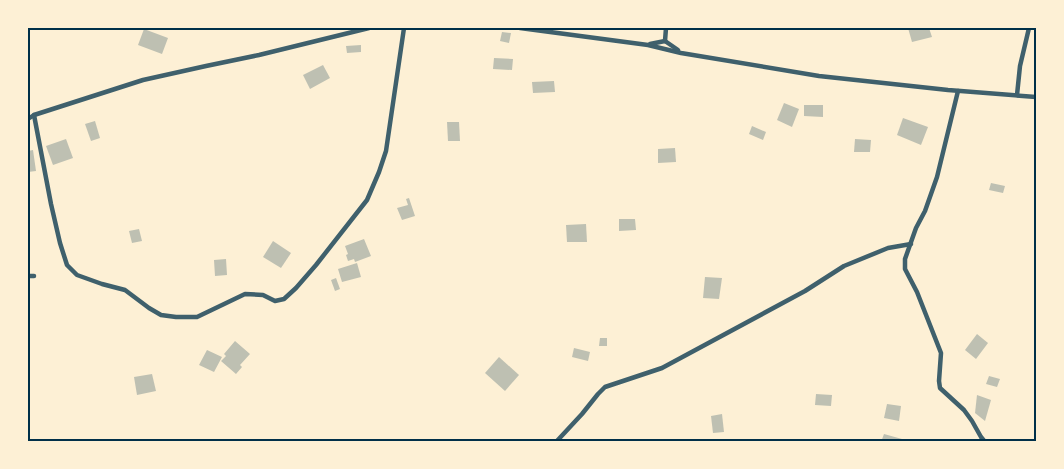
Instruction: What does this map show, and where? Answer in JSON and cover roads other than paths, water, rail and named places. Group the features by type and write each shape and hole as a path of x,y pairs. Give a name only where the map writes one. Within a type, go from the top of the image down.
{"street":[{"path":"28,119 34,115 143,80 259,55 369,28"},
{"path":"34,115 60,243 67,265 77,275 125,290 161,315 176,317 197,317 245,294 263,295 275,301 284,299 316,265 367,200 386,150 404,28"},
{"path":"520,28 648,45 681,53 819,76 958,91 1036,97"},
{"path":"665,41 666,28"},
{"path":"1017,95 1020,66 1029,28"},
{"path":"648,45 665,41"},
{"path":"665,41 681,53"},
{"path":"958,91 937,177 925,211 916,228 905,260 905,269 917,292 941,353 940,388 964,410 985,442"},
{"path":"556,442 605,388 662,368 805,291 844,266 888,248 911,244"},
{"path":"28,276 34,276"}]}
